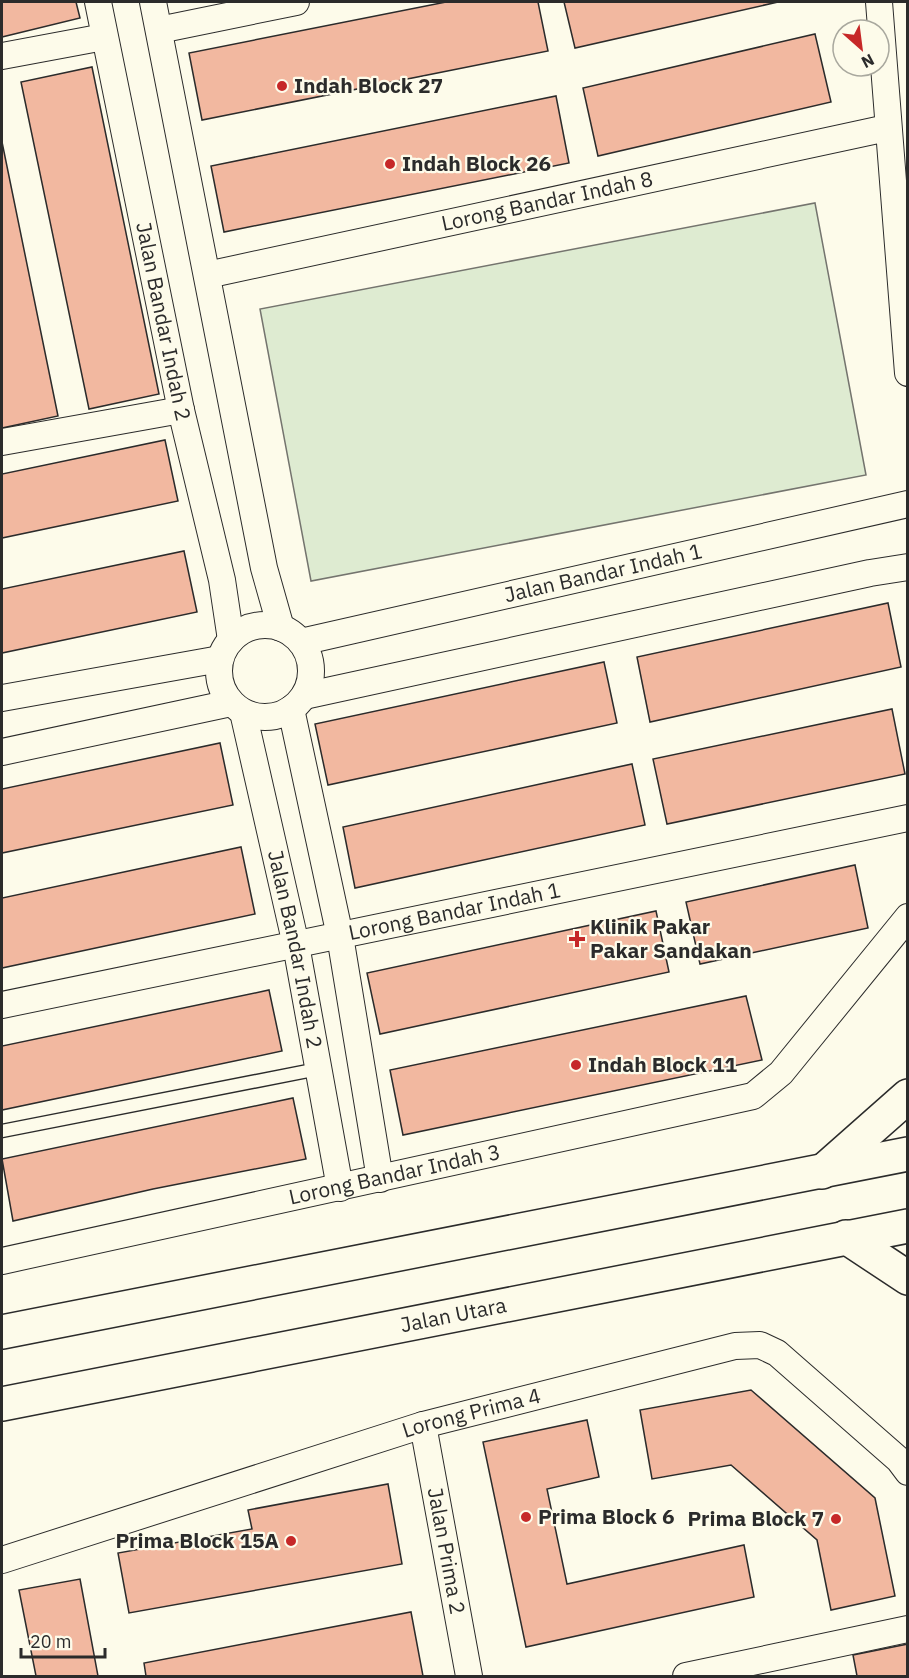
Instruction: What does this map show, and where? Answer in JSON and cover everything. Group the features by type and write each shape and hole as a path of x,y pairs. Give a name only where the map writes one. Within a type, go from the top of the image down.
{"highway":[{"path":"821,1173 908,1096"},
{"path":"2,1332 821,1173 908,1154"},
{"name":"Jalan Utara","path":"2,1404 908,1226"},
{"path":"846,1237 908,1278"}],"street":[{"name":"Jalan Bandar Indah 2","path":"98,2 181,410 222,580 226,650"},
{"path":"153,2 264,568 291,635 311,669 310,683 297,703 340,936 380,1179"},
{"path":"159,30 297,2"},
{"path":"879,2 887,128 908,373"},
{"path":"2,56 104,37"},
{"name":"Lorong Bandar Indah 8","path":"207,275 887,128"},
{"path":"2,442 181,410"},
{"name":"Jalan Bandar Indah 1","path":"291,635 908,504"},
{"path":"2,752 237,707 267,717 297,703 870,573 908,567"},
{"path":"237,707 223,690 219,676 226,650 241,632 254,626 268,625 291,635"},
{"path":"2,698 226,650"},
{"name":"Jalan Bandar Indah 2","path":"237,707 296,945 340,1188"},
{"name":"Lorong Bandar Indah 1","path":"2,1005 908,818"},
{"name":"Lorong Bandar Indah 3","path":"2,1261 753,1096 782,1073 908,916"},
{"name":"Lorong Prima 4","path":"2,1560 423,1425 735,1346 760,1345 777,1353 898,1460 908,1472"},
{"name":"Jalan Prima 2","path":"423,1425 469,1677"},
{"path":"686,1677 908,1629"}],"lane":[{"path":"2,1131 318,1070"}],"green space":[{"path":"815,203 866,475 311,581 260,309"}],"building":[{"path":"2,2 76,2 80,18 2,37"},
{"name":"Indah Block 27","path":"446,2 538,2 548,51 202,120 189,53"},
{"path":"564,2 778,2 575,48"},
{"path":"815,34 831,102 598,156 583,88"},
{"path":"92,67 159,394 89,409 21,82"},
{"name":"Indah Block 26","path":"556,96 569,163 224,232 211,166"},
{"path":"2,142 58,416 2,428"},
{"path":"165,440 178,501 2,538 2,474"},
{"path":"184,551 197,612 2,653 2,589"},
{"path":"888,603 901,667 650,722 637,657"},
{"path":"604,662 617,723 328,785 315,724"},
{"path":"892,709 905,774 667,824 653,759"},
{"path":"220,743 233,805 2,853 2,789"},
{"path":"632,764 645,825 355,888 343,827"},
{"path":"241,847 255,914 2,968 2,898"},
{"path":"855,865 868,928 700,964 686,902"},
{"path":"656,911 669,972 380,1034 367,973"},
{"path":"269,990 282,1051 2,1110 2,1046"},
{"name":"Indah Block 11","path":"746,996 762,1060 403,1135 390,1070"},
{"path":"293,1098 306,1159 153,1189 13,1221 2,1159"},
{"name":"Prima Block 7","path":"751,1390 875,1498 895,1596 831,1610 817,1540 731,1465 652,1479 640,1410"},
{"name":"Prima Block 6","path":"587,1420 599,1477 547,1489 567,1584 744,1545 754,1597 526,1647 483,1442"},
{"name":"Prima Block 15A","path":"388,1484 402,1564 129,1613 118,1553 252,1529 248,1510"},
{"path":"80,1579 98,1676 36,1676 19,1590"},
{"path":"411,1612 423,1676 146,1676 144,1663"},
{"path":"908,1644 908,1676 857,1676 853,1655"}],"place":[{"name":"Indah Block 27","path":"282,86"},
{"name":"Indah Block 26","path":"390,164"},
{"name":"Klinik Pakar Pakar Sandakan","path":"577,939"},
{"name":"Indah Block 11","path":"576,1065"},
{"name":"Prima Block 6","path":"526,1517"},
{"name":"Prima Block 7","path":"836,1519"},
{"name":"Prima Block 15A","path":"291,1541"}]}
